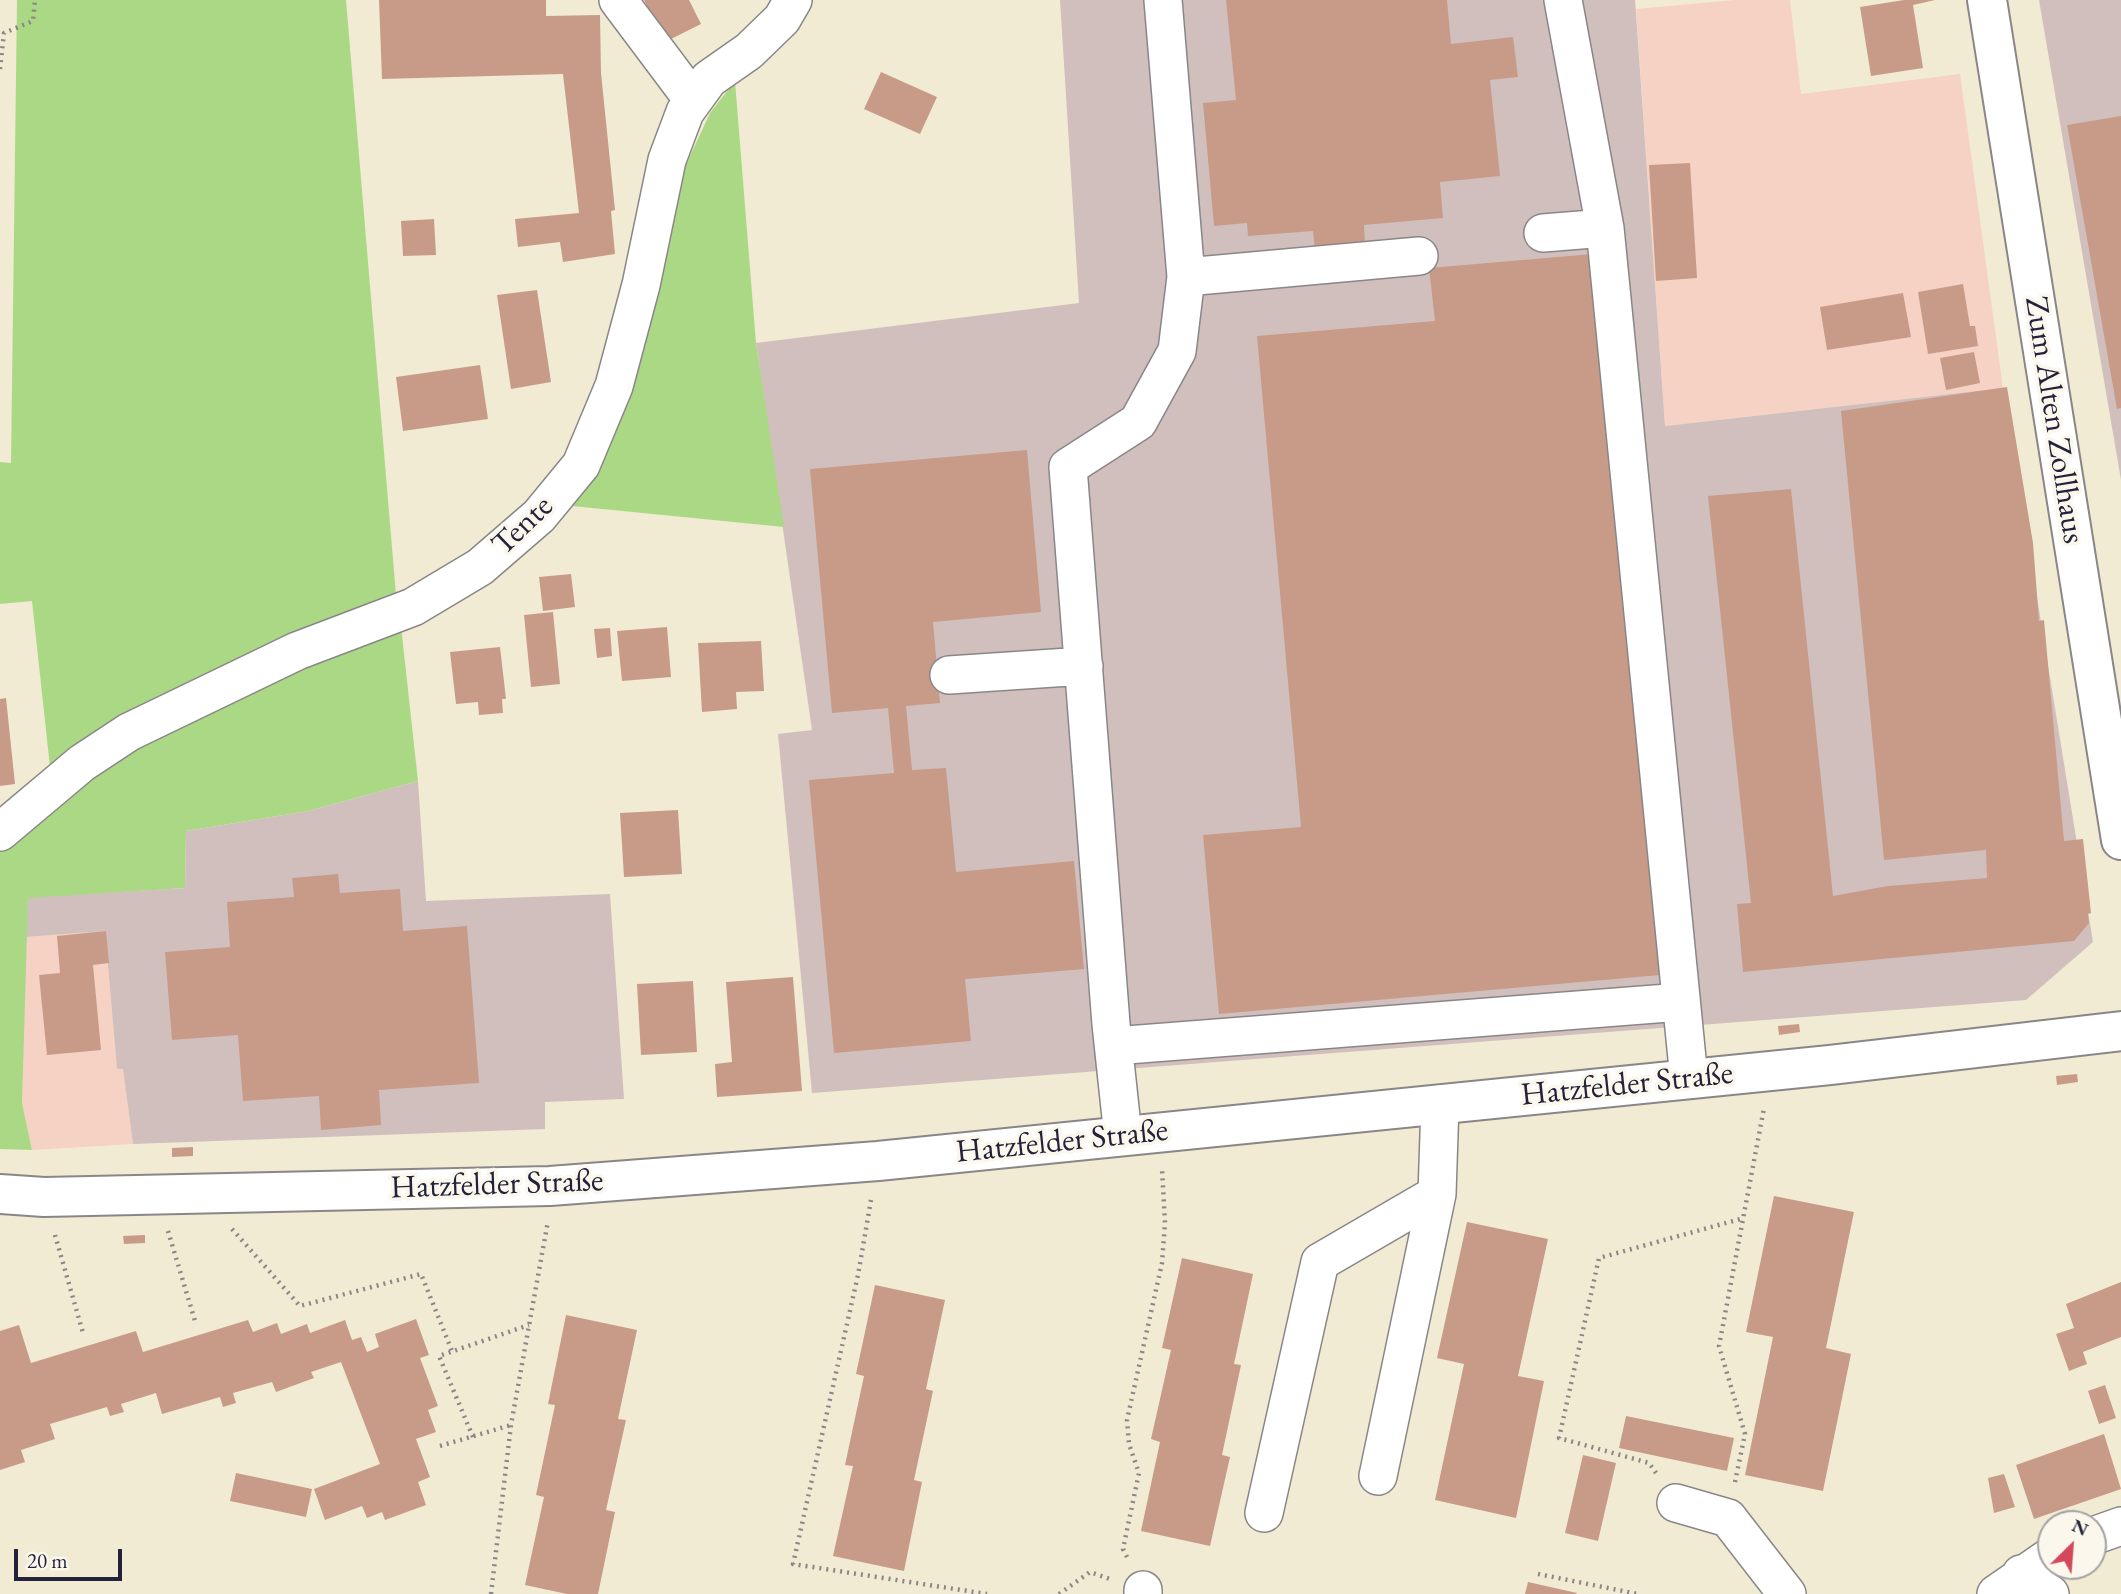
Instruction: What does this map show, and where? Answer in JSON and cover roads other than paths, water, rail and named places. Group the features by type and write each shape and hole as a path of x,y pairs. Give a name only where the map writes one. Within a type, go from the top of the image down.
{"main road":[{"name":"Zum Alten Zollhaus","path":"1987,0 2121,840"},
{"name":"Hatzfelder Straße","path":"0,1194 44,1197 550,1186 878,1161 1770,1071 2121,1031"}],"street":[{"path":"618,0 693,100"},
{"name":"Tente","path":"0,832 82,763 129,732 297,651 413,607 480,567 539,516 581,465 614,386 641,285 667,160 685,112 709,79 749,51 782,19 793,0"},
{"path":"1139,1135 1114,1046 1068,467 1138,422 1177,351 1186,277 1163,0"},
{"path":"1563,0 1605,228 1689,1079"},
{"path":"1543,233 1605,228"},
{"path":"1186,277 1419,256"},
{"path":"949,675 1084,666"},
{"path":"1114,1046 1681,1002"},
{"path":"1378,1476 1437,1194 1440,1104"},
{"path":"1264,1513 1320,1262 1437,1194"},
{"path":"1675,1503 1728,1518 1787,1594"}]}
